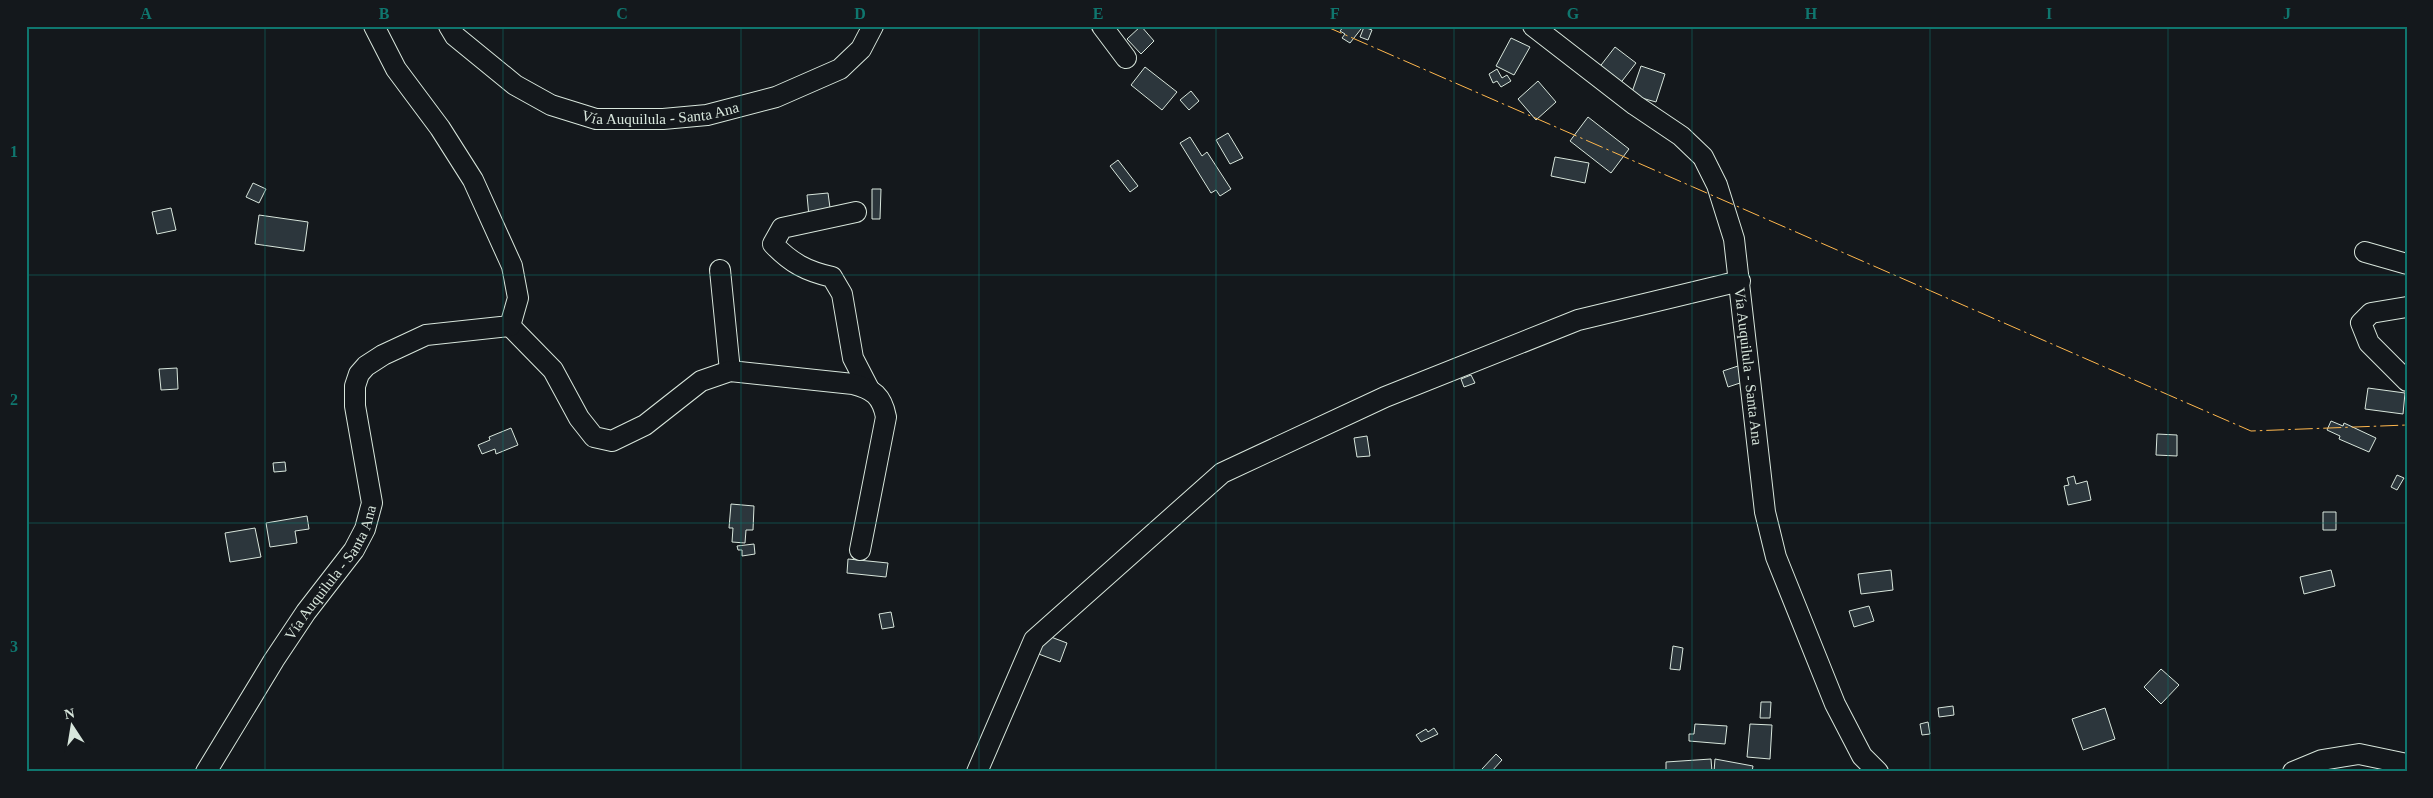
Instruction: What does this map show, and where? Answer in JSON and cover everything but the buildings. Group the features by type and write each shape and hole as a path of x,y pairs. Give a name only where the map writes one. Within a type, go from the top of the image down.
{"street":[{"path":"374,26 396,69 440,128 473,180 512,266 518,298 510,326 553,370 579,418 594,437 612,441 645,424 701,381 730,371 853,384 868,387 878,394 886,417 860,550"},
{"name":"Vía Auquilula - Santa Ana","path":"449,26 455,36 514,85 551,106 596,119 606,119 707,115 776,97 840,69 861,49 873,26"},
{"path":"1102,26 1126,58"},
{"name":"Vía Auquilula - Santa Ana","path":"1533,26 1635,105 1681,136 1703,157 1717,185 1734,239 1765,512 1776,557 1836,704 1862,756 1878,772"},
{"path":"856,212 782,228 773,244 789,261 816,273 832,277 842,294 853,358 868,387"},
{"path":"2365,252 2407,264"},
{"path":"720,270 730,371"},
{"path":"978,772 1034,640 1222,473 1385,397 1578,320 1740,281"},
{"path":"2407,307 2371,312 2361,323 2369,343 2407,381"},
{"name":"Vía Auquilula - Santa Ana","path":"206,772 274,660 306,612 354,550 365,529 372,503 356,406 355,386 359,374 366,366 383,355 426,335 510,326"},
{"path":"2293,772 2322,760 2359,754 2407,764"}],"power":[{"path":"1325,26 2251,431 2407,425"}]}
